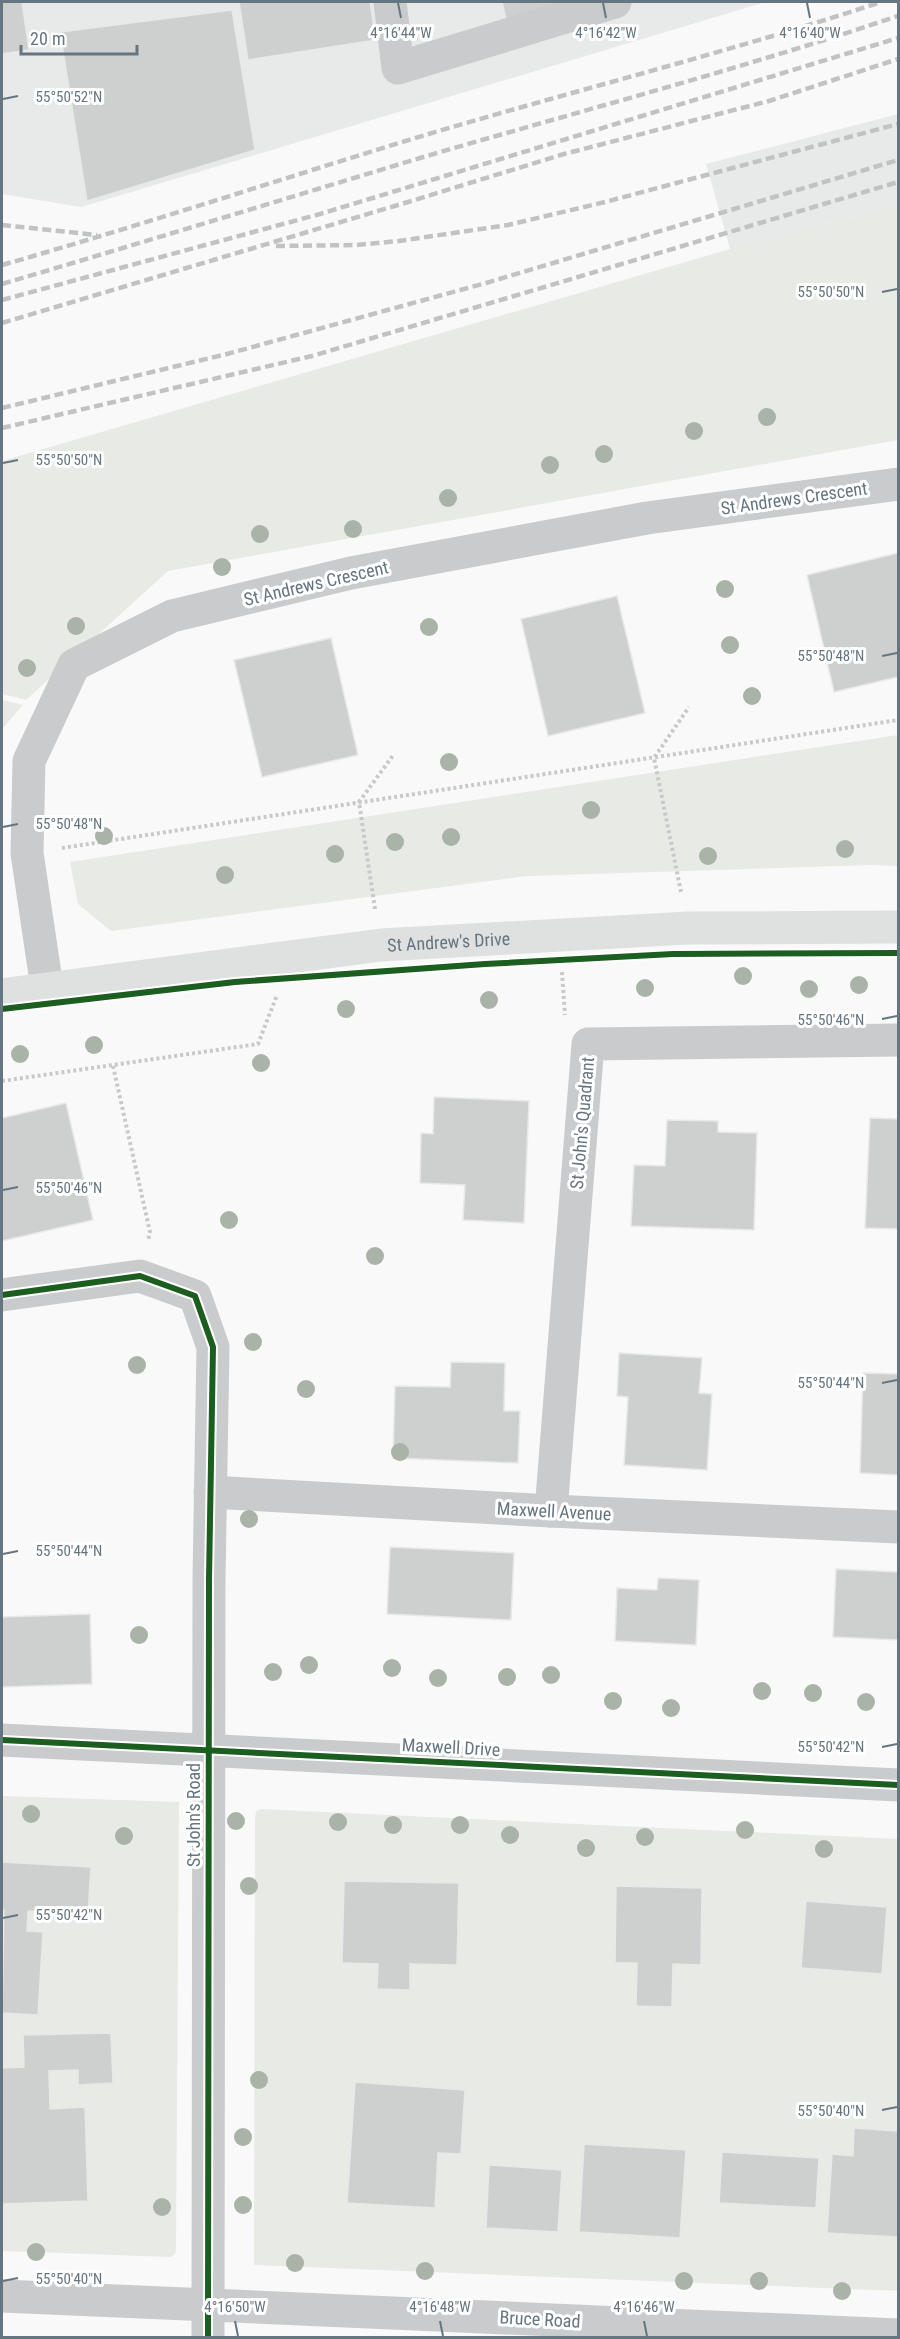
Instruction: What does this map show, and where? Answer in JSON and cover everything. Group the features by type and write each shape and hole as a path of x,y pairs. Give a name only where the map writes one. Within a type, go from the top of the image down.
{"street":[{"path":"390,2 398,68 615,2"},
{"name":"St Andrews Crescent","path":"47,988 27,853 29,761 74,665 172,616 351,573 648,518 898,484"},
{"name":"St Andrew's Drive","path":"2,995 381,945 688,928 898,927"},
{"name":"St John's Quadrant","path":"551,1511 588,1044 898,1041"},
{"path":"2,1295 140,1276"},
{"name":"St John's Road","path":"140,1276 195,1296 213,1347 208,1749 208,2337"},
{"name":"Maxwell Avenue","path":"210,1492 898,1527"},
{"name":"Maxwell Drive","path":"2,1740 898,1785"},
{"name":"Bruce Road","path":"2,2296 898,2336"}],"path":[{"path":"688,928 654,758 689,707"},
{"path":"27,853 898,720"},
{"path":"381,945 359,802 394,754"},
{"path":"559,934 565,1016 588,1044"},
{"path":"2,1081 258,1044 293,957"},
{"path":"113,1066 150,1232 140,1276"}],"shaded area":[{"path":"2,2 766,2 81,207 2,194"},
{"path":"898,114 898,205 730,249 706,164"},
{"path":"898,205 898,440 168,571 26,700 2,694 2,461 730,249"},
{"path":"2,700 23,705 2,729"},
{"path":"898,735 898,866 527,876 111,931 78,904 70,862"},
{"path":"2,1796 179,1802 176,2249 175,2254 171,2257 2,2251"},
{"path":"261,1809 898,1839 898,2291 254,2265 256,1811","holes":["344,1881 459,1883 457,1965 410,1964 409,1990 378,1989 378,1964 342,1963","489,2166 561,2170 558,2232 486,2227"]}],"building":[{"path":"2,2 22,2 29,50 2,54"},
{"path":"239,2 370,2 376,40 248,60"},
{"path":"502,2 593,2 508,28"},
{"path":"232,10 255,150 87,201 60,32"},
{"path":"898,553 898,677 834,692 807,575"},
{"path":"617,596 645,713 548,736 521,619"},
{"path":"331,638 358,755 262,777 234,660"},
{"path":"434,1097 529,1101 524,1223 463,1220 465,1185 420,1183 421,1133 433,1134"},
{"path":"66,1103 93,1220 2,1241 2,1118"},
{"path":"870,1118 898,1119 898,1229 865,1228"},
{"path":"667,1120 718,1121 718,1132 757,1133 754,1230 631,1226 634,1165 665,1166"},
{"path":"619,1353 702,1358 699,1393 712,1394 707,1470 624,1465 628,1397 617,1396"},
{"path":"451,1362 505,1363 504,1411 520,1411 518,1463 393,1458 395,1386 450,1387"},
{"path":"863,1373 898,1374 898,1475 860,1473"},
{"path":"390,1547 514,1553 511,1620 387,1614"},
{"path":"836,1569 898,1572 898,1640 833,1637"},
{"path":"658,1578 699,1580 696,1645 615,1641 617,1588 657,1590"},
{"path":"90,1614 92,1684 2,1687 2,1617"},
{"path":"2,1862 91,1867 88,1915 28,1911 27,1931 43,1932 38,2015 2,2013 4,1910 2,1909"},
{"path":"344,1881 459,1883 457,1965 410,1964 410,1990 377,1989 378,1964 342,1963"},
{"path":"616,1886 702,1888 701,1965 673,1964 672,2007 636,2006 637,1963 615,1963"},
{"path":"806,1901 887,1907 882,1974 801,1968"},
{"path":"111,2033 113,2083 78,2085 78,2070 49,2071 50,2109 85,2107 88,2201 2,2204 2,2068 24,2067 23,2035"},
{"path":"355,2082 465,2090 461,2154 438,2153 435,2208 347,2203"},
{"path":"854,2128 898,2131 898,2237 827,2233 832,2154 853,2156"},
{"path":"584,2144 686,2150 680,2238 579,2232"},
{"path":"722,2152 819,2158 816,2208 719,2203"},
{"path":"489,2165 562,2170 558,2232 486,2228"}],"railway":[{"path":"2,265 412,139 765,38 881,2"},
{"path":"2,284 420,158 720,72 898,16"},
{"path":"2,300 320,214 898,38"},
{"path":"2,323 564,154 769,101 898,59"},
{"path":"276,246 356,245 508,225 605,202 898,124"},
{"path":"2,408 227,354 486,283 898,160"},
{"path":"2,428 312,356 898,182"},
{"path":"2,225 97,235"}],"cycle path":[{"path":"2,1009 235,982 485,964 673,954 898,953"},
{"path":"2,1295 140,1276 195,1296 213,1347 209,1579 208,2338"},
{"path":"2,1740 898,1785"}]}
